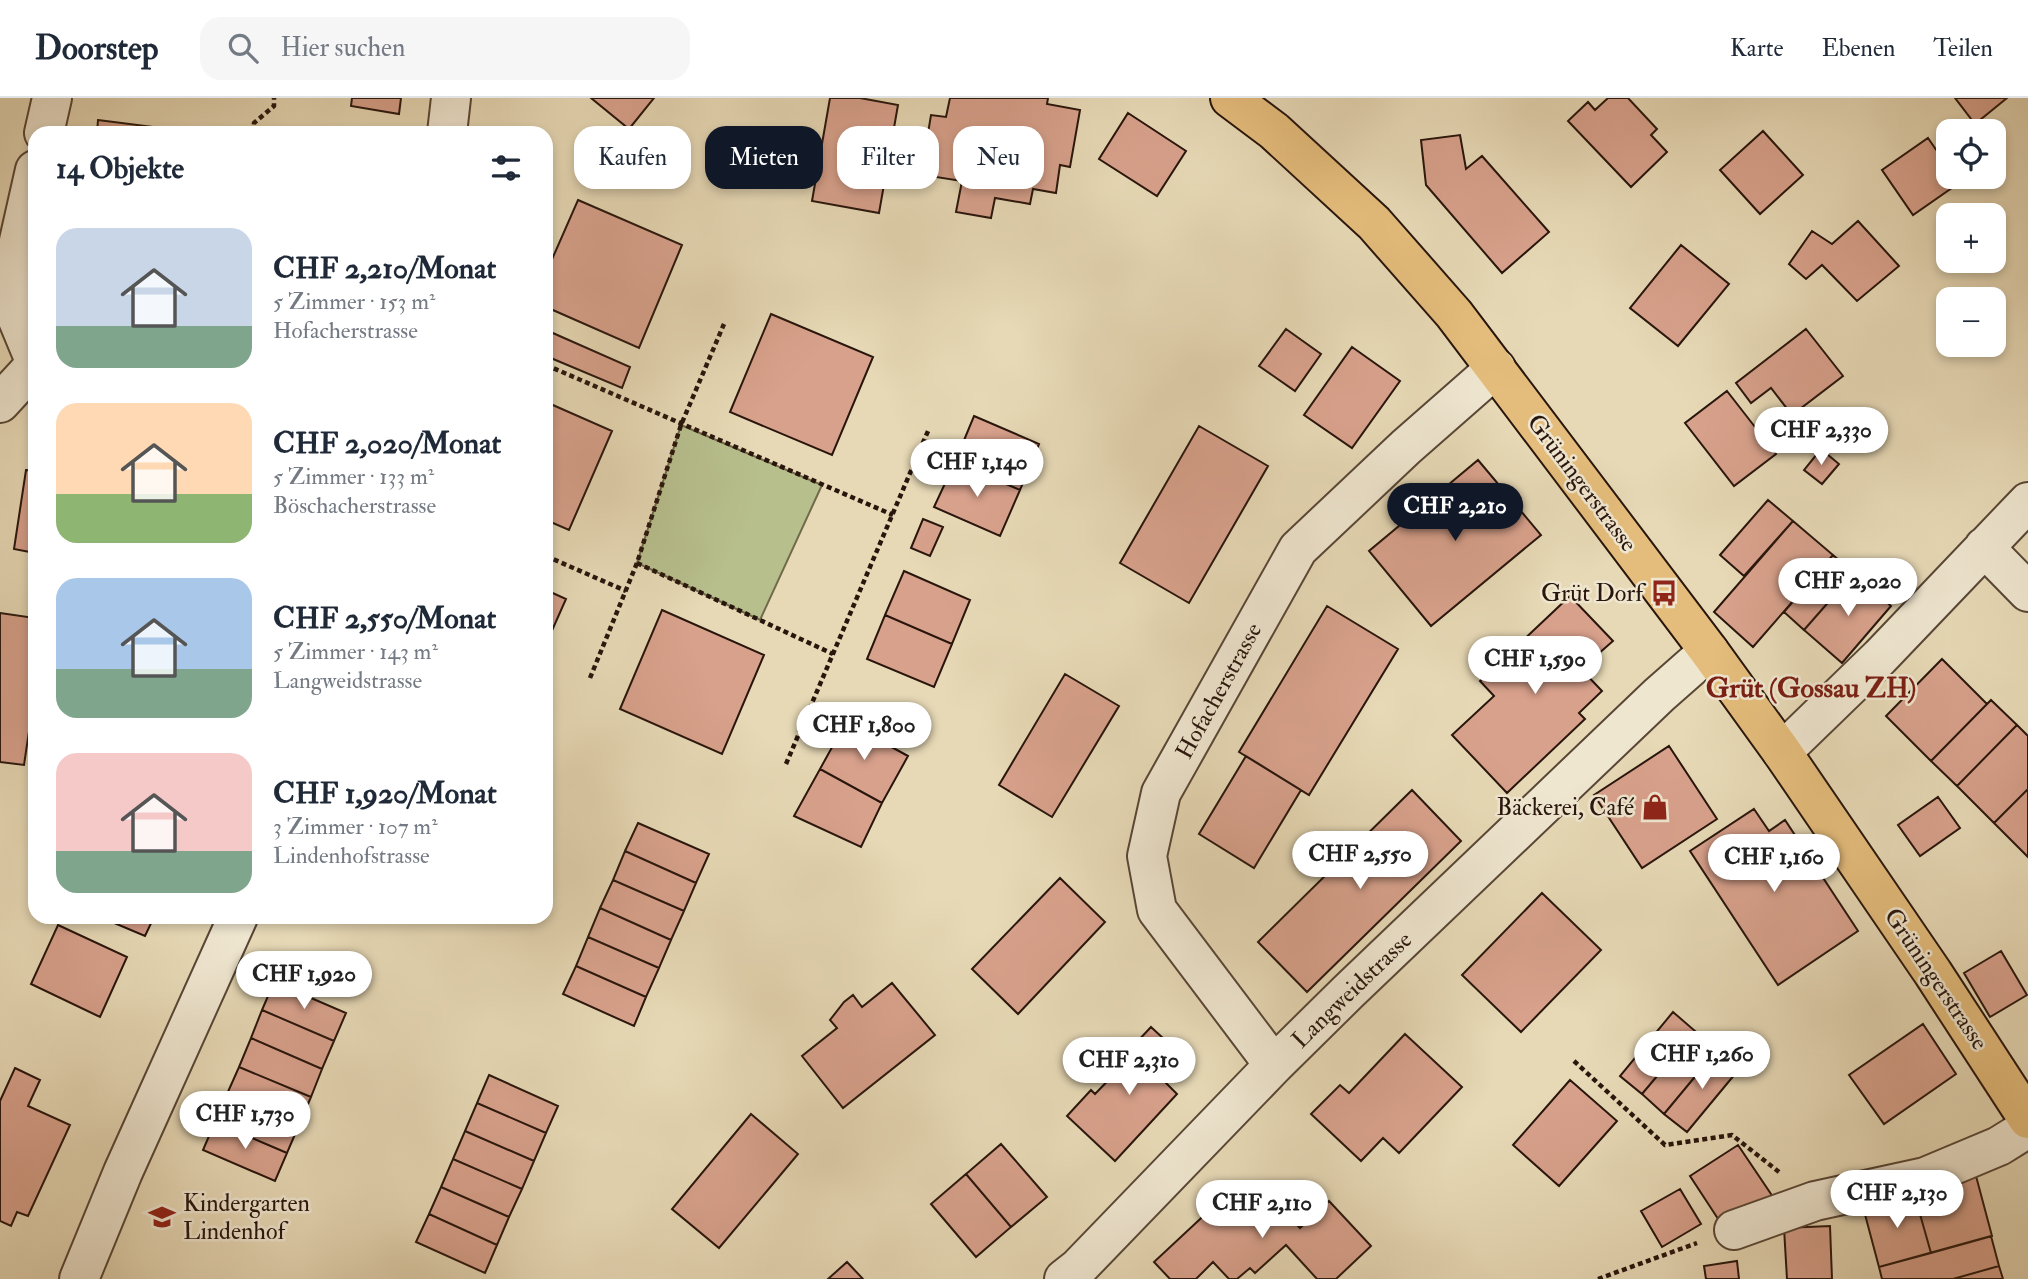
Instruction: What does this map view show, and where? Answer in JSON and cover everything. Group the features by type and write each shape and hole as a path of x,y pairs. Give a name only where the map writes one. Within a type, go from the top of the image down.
{"main road":[{"name":"Grüningerstrasse","path":"1230,98 1274,131 1374,223 1454,314 1709,651 1782,752 2028,1118"}],"street":[{"path":"46,126 52,98"},
{"path":"448,126 451,98"},
{"path":"28,201 9,285 13,308 28,346"},
{"name":"Hofacherstrasse","path":"1274,1065 1157,910 1147,856 1161,793 1298,549 1406,447 1496,368"},
{"path":"0,403 28,371"},
{"path":"1782,752 1880,657 2028,502"},
{"path":"1984,547 2028,592"},
{"name":"Langweidstrasse","path":"1064,1279 1274,1065 1659,695 1709,651"},
{"path":"79,1279 123,1172 235,924"},
{"path":"1734,1230 1815,1201 1925,1177 1999,1146 2028,1128"}],"path":[{"path":"254,126 274,106 274,98"},
{"path":"590,678 637,563 681,425 724,324"},
{"path":"553,368 893,515"},
{"path":"786,764 928,431"},
{"path":"553,559 626,591"},
{"path":"637,563 833,654"},
{"path":"1574,1061 1665,1145 1732,1135 1815,1201"},
{"path":"1598,1279 1734,1230"}],"green space":[{"path":"681,425 822,485 760,620 637,563"}],"building":[{"path":"352,98 401,98 399,114 351,106"},
{"path":"591,98 654,98 631,126 625,126"},
{"path":"830,98 860,98 898,105 894,126 837,126 837,189 883,189 879,213 812,201 814,189 823,189 823,138"},
{"path":"950,98 1048,98 1047,104 1080,110 1070,167 1060,165 1056,193 1033,189 1044,189 1044,126 953,126 953,180 939,177 939,126 929,126 931,115 946,117"},
{"path":"1608,98 1628,98 1657,129 1651,135 1667,152 1631,187 1568,121 1588,102 1595,110"},
{"path":"1955,98 2007,98 1981,119 1971,119"},
{"path":"1128,113 1186,151 1157,196 1099,159"},
{"path":"98,120 145,126 98,126"},
{"path":"1763,131 1803,175 1760,214 1720,170"},
{"path":"1460,135 1466,169 1482,156 1549,232 1502,273 1426,185 1421,140"},
{"path":"1928,138 1936,150 1936,189 1950,189 1913,215 1882,170"},
{"path":"960,189 1033,189 1030,204 995,198 991,218 956,212"},
{"path":"578,200 682,245 639,348 553,310 553,257"},
{"path":"1858,221 1899,266 1857,301 1822,265 1806,279 1789,264 1812,231 1832,244"},
{"path":"1681,245 1729,284 1678,346 1630,308"},
{"path":"771,314 873,357 832,455 730,412"},
{"path":"1286,329 1321,354 1295,391 1259,366"},
{"path":"1806,329 1843,376 1792,415 1771,388 1751,403 1736,383"},
{"path":"553,333 630,367 622,388 553,359"},
{"path":"1352,347 1400,381 1352,448 1304,415"},
{"path":"1727,391 1776,454 1734,486 1685,423"},
{"path":"553,405 612,431 569,530 553,523"},
{"path":"974,416 1039,444 1020,490 955,462"},
{"path":"1199,426 1268,466 1189,603 1120,563"},
{"path":"1821,449 1839,464 1822,484 1804,470"},
{"path":"1478,460 1541,535 1431,626 1369,551"},
{"path":"955,462 1020,490 1000,536 934,507"},
{"path":"26,470 28,470 28,552 14,549"},
{"path":"1768,500 1793,521 1744,576 1720,555"},
{"path":"923,519 943,527 930,556 911,548"},
{"path":"1793,521 1833,555 1753,647 1714,612"},
{"path":"1833,555 1854,573 1804,630 1784,612"},
{"path":"904,571 970,600 952,644 885,615"},
{"path":"1854,573 1891,606 1842,663 1804,630"},
{"path":"553,593 566,599 553,628"},
{"path":"1570,596 1613,641 1581,669 1602,691 1579,713 1585,719 1507,793 1452,735 1494,696 1480,681"},
{"path":"1327,606 1398,649 1309,795 1239,752"},
{"path":"662,610 764,655 722,754 620,709"},
{"path":"0,613 28,617 28,738 24,765 0,762"},
{"path":"885,615 952,644 934,687 867,659"},
{"path":"1942,659 1987,704 1931,761 1886,716"},
{"path":"1065,674 1119,706 1052,817 999,785"},
{"path":"1991,700 2017,725 1957,786 1931,761"},
{"path":"846,722 908,756 882,803 820,769"},
{"path":"2017,725 2028,736 2028,789 1994,823 1957,786"},
{"name":"Bäckerei, Café","path":"1669,746 1717,819 1642,868 1594,795"},
{"path":"1246,756 1301,790 1254,868 1199,834"},
{"path":"820,769 882,803 861,847 794,816"},
{"path":"2028,789 2028,857 1994,823"},
{"path":"1412,790 1461,841 1307,992 1258,942"},
{"path":"1938,797 1960,828 1920,856 1898,825"},
{"path":"1754,809 1769,831 1785,820 1858,931 1778,985 1690,851"},
{"path":"638,823 709,854 696,883 625,851"},
{"path":"625,851 696,883 684,911 613,880"},
{"path":"1060,878 1105,922 1018,1014 972,969"},
{"path":"613,880 684,911 671,940 600,908"},
{"path":"1542,893 1601,950 1521,1032 1462,975"},
{"path":"600,908 671,940 659,968 588,937"},
{"path":"117,924 151,924 145,936"},
{"path":"58,925 127,957 100,1017 31,984"},
{"path":"588,937 659,968 646,997 576,966"},
{"path":"2001,951 2027,995 1990,1017 1964,973"},
{"path":"576,966 646,997 634,1026 563,994"},
{"path":"274,982 346,1013 334,1041 262,1010"},
{"path":"892,983 935,1035 843,1108 802,1056 837,1028 830,1020 844,1002 853,995 862,1007"},
{"path":"262,1010 334,1041 322,1069 251,1038"},
{"path":"1673,1012 1695,1031 1642,1094 1620,1076"},
{"path":"1923,1024 1956,1074 1884,1124 1849,1075"},
{"path":"1151,1027 1179,1053 1170,1062 1174,1066 1162,1079 1177,1094 1115,1161 1067,1116 1091,1090 1095,1094 1123,1065 1119,1061"},
{"path":"1695,1031 1718,1049 1664,1114 1642,1094"},
{"path":"1405,1034 1462,1087 1399,1153 1383,1138 1361,1161 1311,1114 1340,1085 1349,1093"},
{"path":"251,1038 322,1069 311,1097 239,1067"},
{"path":"1718,1049 1740,1068 1687,1132 1664,1114"},
{"path":"239,1067 311,1097 299,1125 227,1094"},
{"path":"15,1068 40,1080 28,1106 70,1125 28,1216 17,1212 11,1226 0,1221 0,1101"},
{"path":"489,1075 558,1106 546,1133 477,1103"},
{"path":"1570,1080 1617,1121 1559,1186 1513,1145"},
{"path":"227,1094 299,1125 287,1153 215,1122"},
{"path":"477,1103 546,1133 534,1161 465,1131"},
{"path":"751,1114 798,1154 719,1248 672,1209"},
{"path":"215,1122 287,1153 275,1181 203,1150"},
{"path":"465,1131 534,1161 522,1189 453,1159"},
{"path":"1001,1144 1047,1197 1011,1227 966,1174"},
{"path":"1738,1145 1773,1197 1724,1228 1690,1176"},
{"path":"453,1159 522,1189 509,1217 441,1187"},
{"path":"966,1174 1011,1227 976,1257 931,1204"},
{"path":"1976,1176 1992,1236 1931,1253 1914,1193"},
{"path":"1244,1186 1261,1205 1270,1196 1300,1228 1329,1201 1371,1246 1336,1279 1317,1279 1286,1245 1255,1273 1250,1268 1237,1279 1229,1279 1213,1262 1196,1279 1170,1279 1154,1262 1228,1193 1231,1197"},
{"path":"441,1187 509,1217 497,1245 429,1214"},
{"path":"1680,1189 1701,1224 1662,1247 1641,1211"},
{"path":"1914,1193 1931,1253 1879,1267 1863,1207"},
{"path":"429,1214 497,1245 485,1273 416,1242"},
{"path":"1830,1226 1832,1279 1787,1279 1784,1228"},
{"path":"1991,1236 1999,1266 1953,1279 1882,1279 1879,1267"},
{"path":"1737,1261 1739,1279 1706,1279 1704,1266"},
{"path":"847,1262 863,1279 828,1279"},
{"path":"1999,1266 2003,1279 1953,1279"}],"place":[{"name":"Grüt Dorf","path":"1664,593"},
{"name":"Bäckerei, Café","path":"1655,807"},
{"name":"Kindergarten Lindenhof","path":"162,1217"}],"district":[{"name":"Grüt (Gossau ZH)","path":"1811,688"}]}
